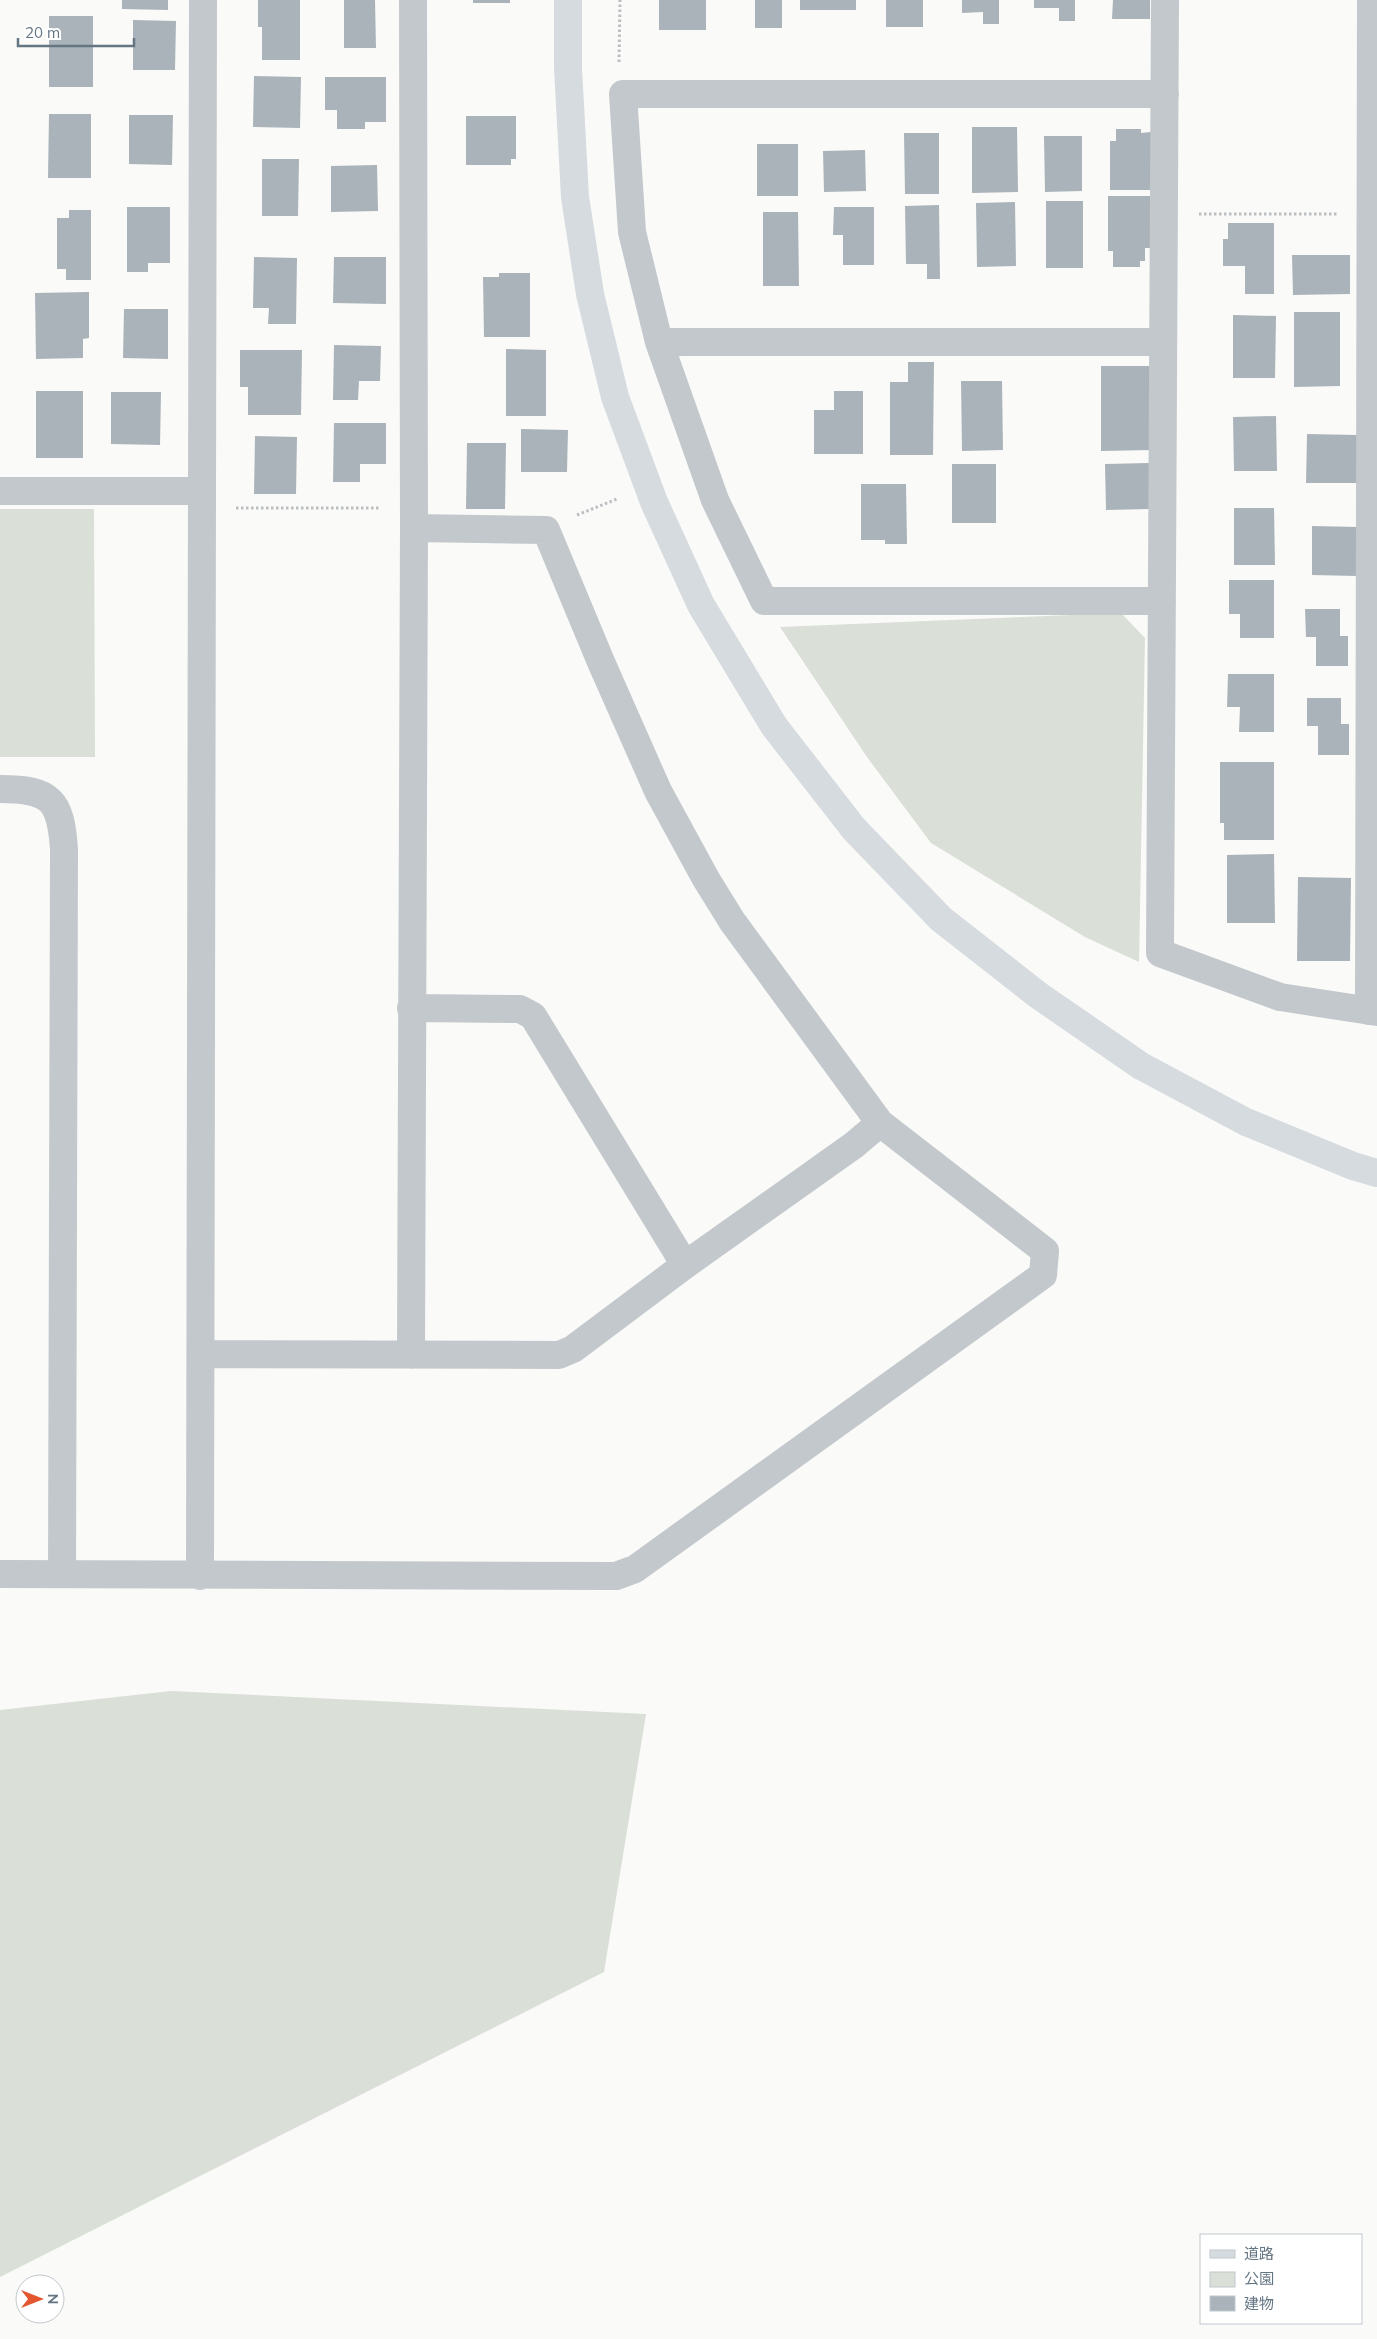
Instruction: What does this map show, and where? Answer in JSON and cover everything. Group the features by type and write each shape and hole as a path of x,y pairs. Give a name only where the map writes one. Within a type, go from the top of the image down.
{"street":[{"path":"200,1576 202,1354 203,0"},
{"path":"411,1355 414,518 413,0"},
{"path":"568,0 568,68 575,197 590,294 615,397 654,502 701,604 774,726 854,829 934,912 1038,995 1142,1066 1246,1122 1353,1166 1377,1173"},
{"path":"1165,0 1160,953 1280,997 1373,1011 1374,756 1371,0"},
{"path":"1162,602 764,602 715,500 659,342 632,232 623,94 1165,94"},
{"path":"659,342 1163,342"},
{"path":"0,491 203,499"},
{"path":"0,1574 616,1576 635,1569 1043,1275 1045,1251 880,1123 738,928 706,879 658,791 600,662 546,530 414,518"},
{"path":"0,789 34,791 52,802 62,821 64,850 62,1574"},
{"path":"411,1008 520,1009 533,1016 685,1265"},
{"path":"202,1354 559,1355 573,1349 685,1265 854,1145 880,1123"}],"path":[{"path":"620,0 618,50 623,94"},
{"path":"1165,214 1371,215"},
{"path":"203,499 414,518"},
{"path":"546,530 560,521 618,499"}],"green space":[{"path":"0,509 94,509 95,757 0,757"},
{"path":"1121,613 1145,638 1139,962 1085,937 931,843 867,757 780,627"},
{"path":"171,1691 646,1714 604,1972 0,2277 0,1710"}],"building":[{"path":"122,0 168,0 168,10 122,9"},
{"path":"258,0 300,0 300,60 262,60 262,27 258,27"},
{"path":"344,0 375,0 376,48 344,48"},
{"path":"473,0 510,0 510,3 473,3"},
{"path":"659,0 706,0 706,30 659,30"},
{"path":"755,0 782,0 782,28 755,28"},
{"path":"800,0 856,0 856,10 800,10"},
{"path":"886,0 923,0 923,27 886,27"},
{"path":"962,0 999,0 999,24 983,24 983,12 962,13"},
{"path":"1034,0 1075,0 1075,21 1059,21 1059,8 1034,8"},
{"path":"1113,0 1150,0 1150,19 1112,19"},
{"path":"49,16 93,16 93,87 49,87"},
{"path":"133,20 176,21 175,70 133,70"},
{"path":"254,76 301,77 300,128 253,127"},
{"path":"325,77 386,77 386,122 365,122 365,129 337,129 337,110 325,110"},
{"path":"49,114 91,114 91,178 48,178"},
{"path":"129,115 173,115 172,165 129,164"},
{"path":"466,116 516,116 516,159 511,159 511,165 466,165"},
{"path":"972,127 1017,127 1018,192 972,193"},
{"path":"1116,129 1141,129 1141,133 1151,132 1152,190 1110,190 1110,141 1116,141"},
{"path":"904,133 939,133 939,194 905,194"},
{"path":"1044,136 1082,136 1082,191 1045,192"},
{"path":"757,144 798,144 798,196 757,196"},
{"path":"865,150 866,191 824,192 823,151"},
{"path":"262,159 299,159 298,216 262,216"},
{"path":"377,165 378,211 331,212 331,166"},
{"path":"1108,196 1151,196 1150,248 1145,248 1145,261 1140,261 1140,267 1113,267 1113,251 1108,251"},
{"path":"1046,201 1083,201 1083,268 1046,268"},
{"path":"1015,202 1016,266 977,267 976,203"},
{"path":"939,205 940,279 927,279 927,264 906,264 905,206"},
{"path":"127,207 170,207 170,263 148,263 148,272 127,272"},
{"path":"834,207 874,207 874,265 843,265 843,235 833,235"},
{"path":"69,210 91,210 91,280 66,280 66,269 57,269 57,218 69,218"},
{"path":"763,212 798,212 799,286 763,286"},
{"path":"1228,223 1274,223 1274,294 1245,294 1245,266 1223,266 1223,239 1228,239"},
{"path":"1292,255 1350,255 1350,294 1293,295"},
{"path":"254,257 297,258 296,324 268,324 269,308 253,308"},
{"path":"334,257 386,257 386,304 333,303"},
{"path":"499,273 530,273 530,337 484,337 483,277 499,277"},
{"path":"89,292 89,338 83,339 83,358 36,359 35,293"},
{"path":"124,309 168,309 168,359 123,358"},
{"path":"1294,312 1340,312 1340,386 1294,387"},
{"path":"1233,315 1276,316 1275,378 1233,378"},
{"path":"334,345 381,346 380,381 359,381 358,400 333,400"},
{"path":"506,349 546,350 546,416 506,416"},
{"path":"240,350 302,350 301,415 248,415 248,387 240,387"},
{"path":"908,362 934,362 933,455 890,455 890,382 908,382"},
{"path":"1101,366 1152,366 1152,450 1101,451"},
{"path":"961,381 1002,381 1003,450 962,451"},
{"path":"36,391 83,391 83,458 36,458"},
{"path":"834,391 863,391 863,454 814,454 814,410 834,410"},
{"path":"111,392 161,392 160,445 111,444"},
{"path":"1276,416 1277,471 1234,471 1233,417"},
{"path":"334,423 386,423 386,464 360,464 360,482 333,482"},
{"path":"521,429 568,430 567,472 521,472"},
{"path":"1307,434 1357,435 1357,483 1306,483"},
{"path":"255,436 297,437 296,494 254,494"},
{"path":"467,443 506,443 505,509 466,509"},
{"path":"1149,463 1149,509 1106,510 1105,464"},
{"path":"952,464 996,464 996,523 952,523"},
{"path":"861,484 906,484 907,544 885,544 885,540 861,540"},
{"path":"1234,508 1274,508 1275,565 1234,565"},
{"path":"1312,526 1358,527 1357,576 1312,575"},
{"path":"1229,580 1274,580 1274,638 1240,638 1240,614 1229,614"},
{"path":"1305,609 1340,609 1340,636 1348,636 1348,666 1316,666 1316,637 1306,637"},
{"path":"1228,674 1274,674 1274,732 1239,732 1240,707 1227,707"},
{"path":"1307,698 1341,698 1341,724 1349,724 1349,755 1318,755 1318,726 1307,726"},
{"path":"1220,762 1274,762 1274,840 1224,840 1224,823 1220,823"},
{"path":"1274,854 1275,923 1227,923 1227,855"},
{"path":"1298,877 1351,878 1350,961 1297,961"}]}
